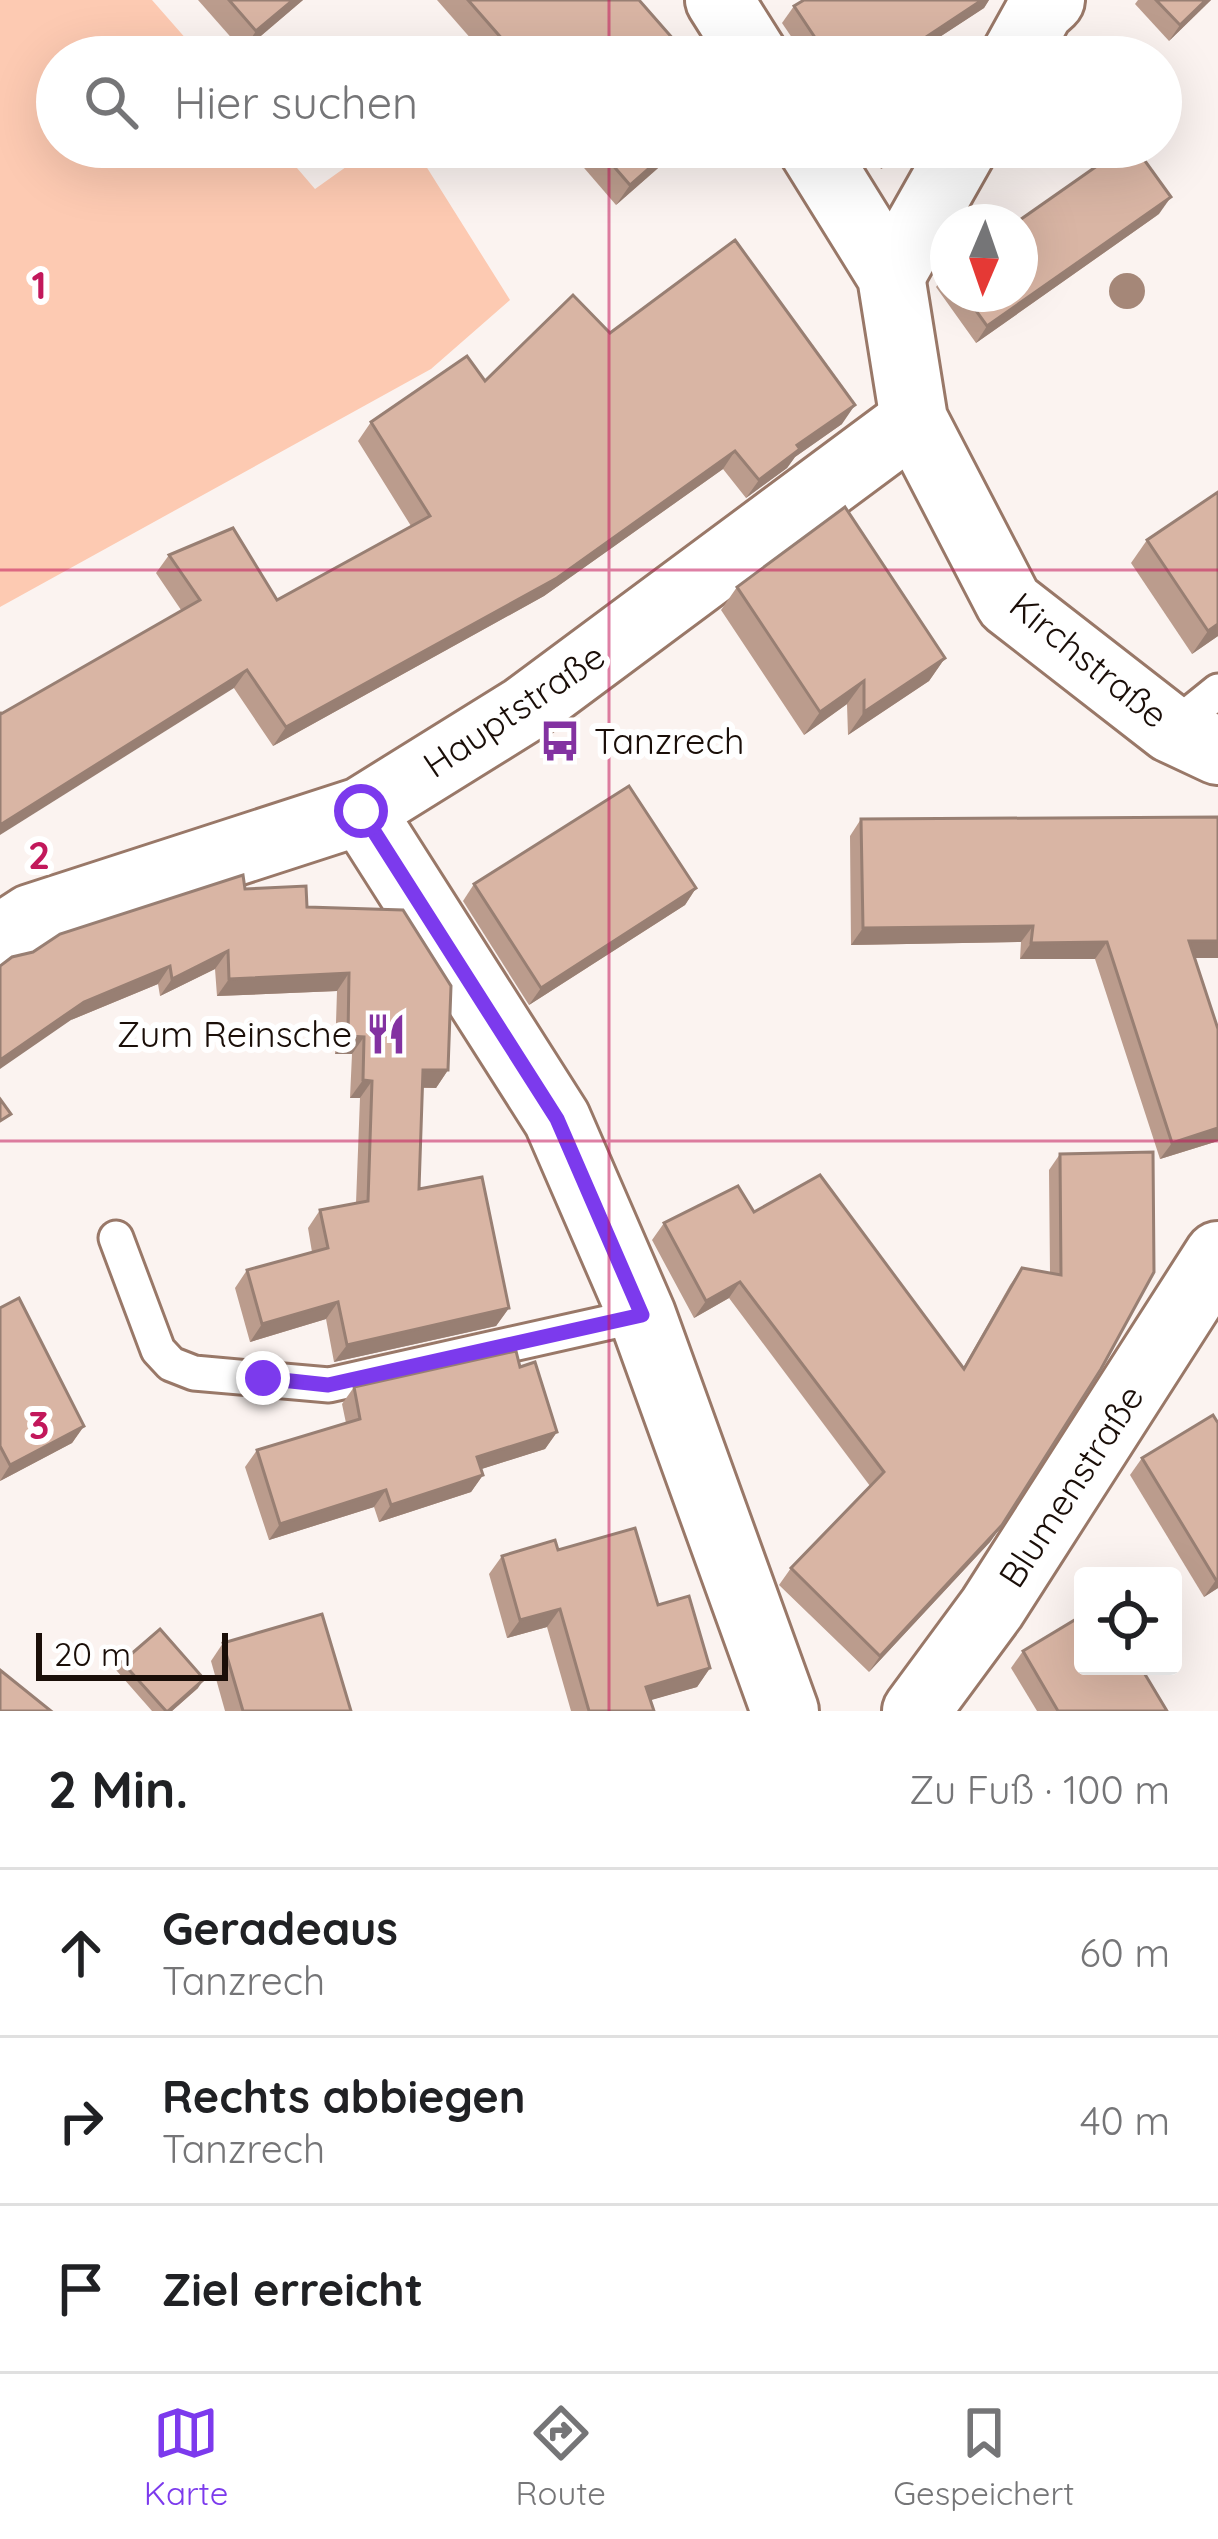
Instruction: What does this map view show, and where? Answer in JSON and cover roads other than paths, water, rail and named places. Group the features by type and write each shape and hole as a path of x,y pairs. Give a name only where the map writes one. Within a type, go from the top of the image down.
{"street":[{"path":"719,0 742,36"},
{"path":"1026,36 1051,0"},
{"path":"824,168 892,276 952,168"},
{"name":"Kirchstraße","path":"892,276 914,420 1009,603 1202,724"},
{"name":"Hauptstraße","path":"0,938 32,918 361,811 525,709 914,420"},
{"path":"361,811 557,1119 642,1315 785,1711"},
{"name":"Blumenstraße","path":"916,1711 1090,1462 1218,1255"}],"lane":[{"path":"116,1238 158,1350 171,1364 194,1373 328,1385 642,1315"}],"place":[{"name":"Tanzrech","path":"560,741"},
{"name":"Zum Reinsche","path":"386,1034"}]}
